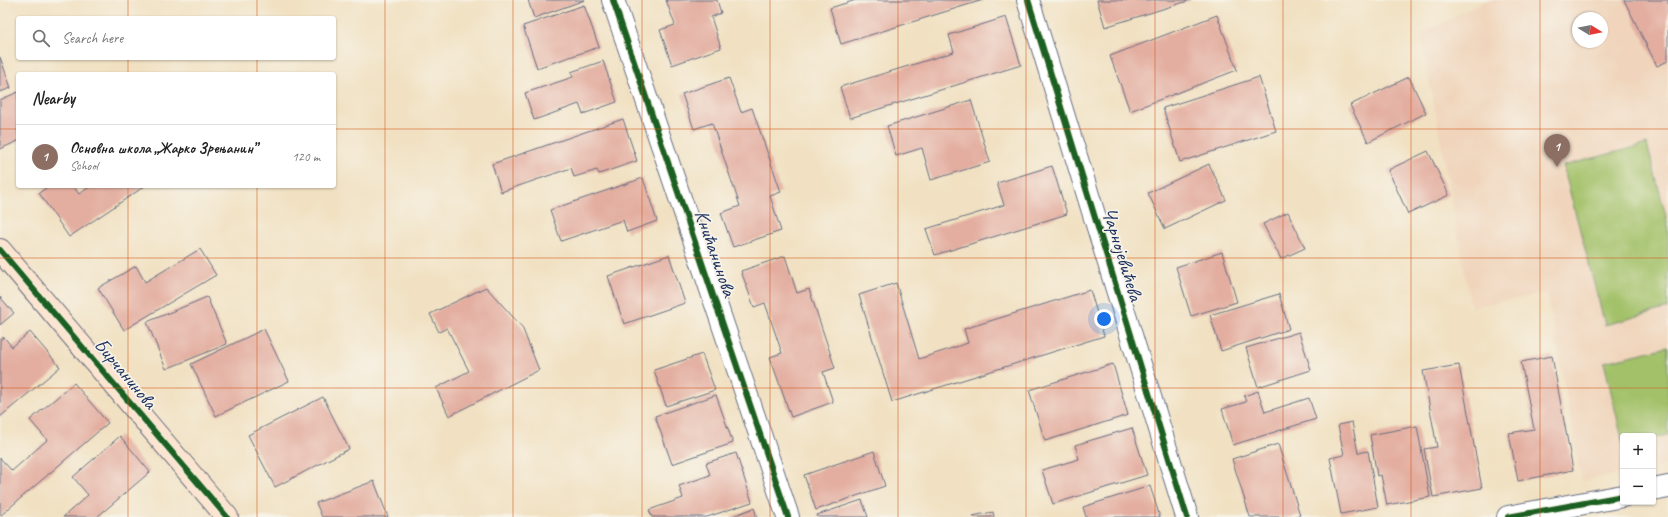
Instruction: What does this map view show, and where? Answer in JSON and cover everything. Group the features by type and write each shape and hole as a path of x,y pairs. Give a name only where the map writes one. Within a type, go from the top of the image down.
{"street":[{"name":"Книћанинова","path":"613,0 788,517"},
{"name":"Чарнојевићева","path":"1028,0 1187,517"},
{"name":"Бирчанинова","path":"0,250 227,517"},
{"path":"1656,489 1668,487"},
{"path":"1508,517 1620,497"}],"shaded area":[{"path":"1486,0 1668,0 1668,465 1656,467 1656,433 1620,433 1620,474 1582,481 1547,293 1471,307 1421,34"}],"green space":[{"path":"1647,144 1668,224 1668,308 1605,325 1563,166"},
{"path":"1668,347 1668,435 1656,437 1656,433 1621,433 1604,362"}],"building":[{"path":"528,0 585,0 534,18"},
{"path":"666,0 717,0 721,13 711,17 721,48 672,65 660,30 675,25"},
{"path":"856,0 983,0 841,44 830,8"},
{"path":"1097,0 1191,0 1105,27"},
{"path":"1624,0 1668,0 1668,61 1657,66"},
{"path":"584,5 599,47 537,68 523,26"},
{"path":"1217,15 1237,70 1130,111 1110,56"},
{"path":"1006,17 1021,65 850,118 840,87 954,52 949,35"},
{"path":"0,57 11,88 0,92"},
{"path":"603,61 617,102 583,114 579,104 534,120 525,93 573,77 571,72"},
{"path":"1259,77 1276,131 1180,162 1163,108"},
{"path":"1409,77 1426,113 1368,142 1350,105"},
{"path":"729,78 741,112 752,108 781,192 770,196 781,231 733,247 721,213 740,206 712,123 694,129 682,94"},
{"path":"16,93 16,142 0,149 0,100"},
{"path":"971,100 990,162 931,180 922,148 896,156 887,126"},
{"path":"623,119 637,161 599,174 597,170 574,177 571,168 501,192 492,164"},
{"path":"1428,151 1449,195 1408,214 1388,170"},
{"path":"1209,164 1226,200 1165,229 1148,193"},
{"path":"1052,166 1067,214 935,255 926,229 1004,205 997,183"},
{"path":"643,178 657,221 627,232 623,220 561,241 550,210"},
{"path":"46,188 74,188 79,194 88,188 142,188 69,237 39,193"},
{"path":"1288,212 1305,248 1281,259 1263,224"},
{"path":"200,249 216,275 124,330 98,288 136,266 145,282"},
{"path":"1222,252 1237,302 1191,316 1176,267"},
{"path":"669,255 685,303 624,324 608,276"},
{"path":"785,256 797,293 809,289 835,368 823,372 833,402 791,417 770,357 782,353 765,303 754,307 741,271"},
{"path":"896,283 919,359 968,343 964,329 1090,290 1104,336 892,402 859,295"},
{"path":"486,287 522,327 539,370 449,416 436,388 469,371 447,328 439,332 430,314"},
{"path":"1279,294 1289,329 1221,351 1210,315"},
{"path":"0,297 14,313 0,325"},
{"path":"207,297 227,344 166,369 147,322"},
{"path":"264,329 289,381 216,416 191,364"},
{"path":"30,332 60,367 0,417 0,340 4,337 12,347"},
{"path":"1299,332 1311,370 1258,387 1246,348"},
{"path":"702,354 715,390 666,406 654,370"},
{"path":"1552,356 1573,470 1518,481 1509,433 1534,429 1521,362"},
{"path":"1113,364 1128,415 1045,441 1029,390"},
{"path":"1459,365 1482,488 1433,497 1424,449 1437,447 1423,371"},
{"path":"74,383 108,423 0,516 0,458 12,471 47,440 30,420"},
{"path":"1258,391 1265,412 1309,398 1316,419 1233,445 1222,409 1246,402 1244,396"},
{"path":"716,395 733,443 672,464 655,416"},
{"path":"323,397 349,449 275,487 248,435"},
{"path":"1352,422 1358,453 1368,451 1378,507 1341,514 1330,458 1344,455 1338,425"},
{"path":"1417,426 1430,497 1387,505 1381,475 1377,476 1370,435"},
{"path":"1132,428 1147,475 1053,504 1042,470 1079,459 1075,445"},
{"path":"120,436 150,472 97,517 63,517 88,495 73,477"},
{"path":"1278,444 1300,515 1293,517 1250,517 1232,459"},
{"path":"874,451 885,486 816,510 804,475"},
{"path":"736,453 752,502 707,517 652,517 649,510 683,498 679,486 710,475 706,463"},
{"path":"374,481 388,517 322,517 316,503"},
{"path":"1150,486 1160,517 1086,517 1083,507"},
{"path":"862,500 868,517 818,517 817,515"},
{"path":"754,508 757,517 730,517"},
{"path":"993,512 994,517 972,516"}],"cycle path":[{"path":"613,0 788,517"},
{"path":"1028,0 1187,517"},
{"path":"0,250 227,517"},
{"path":"1508,517 1620,497"}],"place":[{"name":"Основна школа „Жарко Зрењанин”","path":"1557,167"}]}
